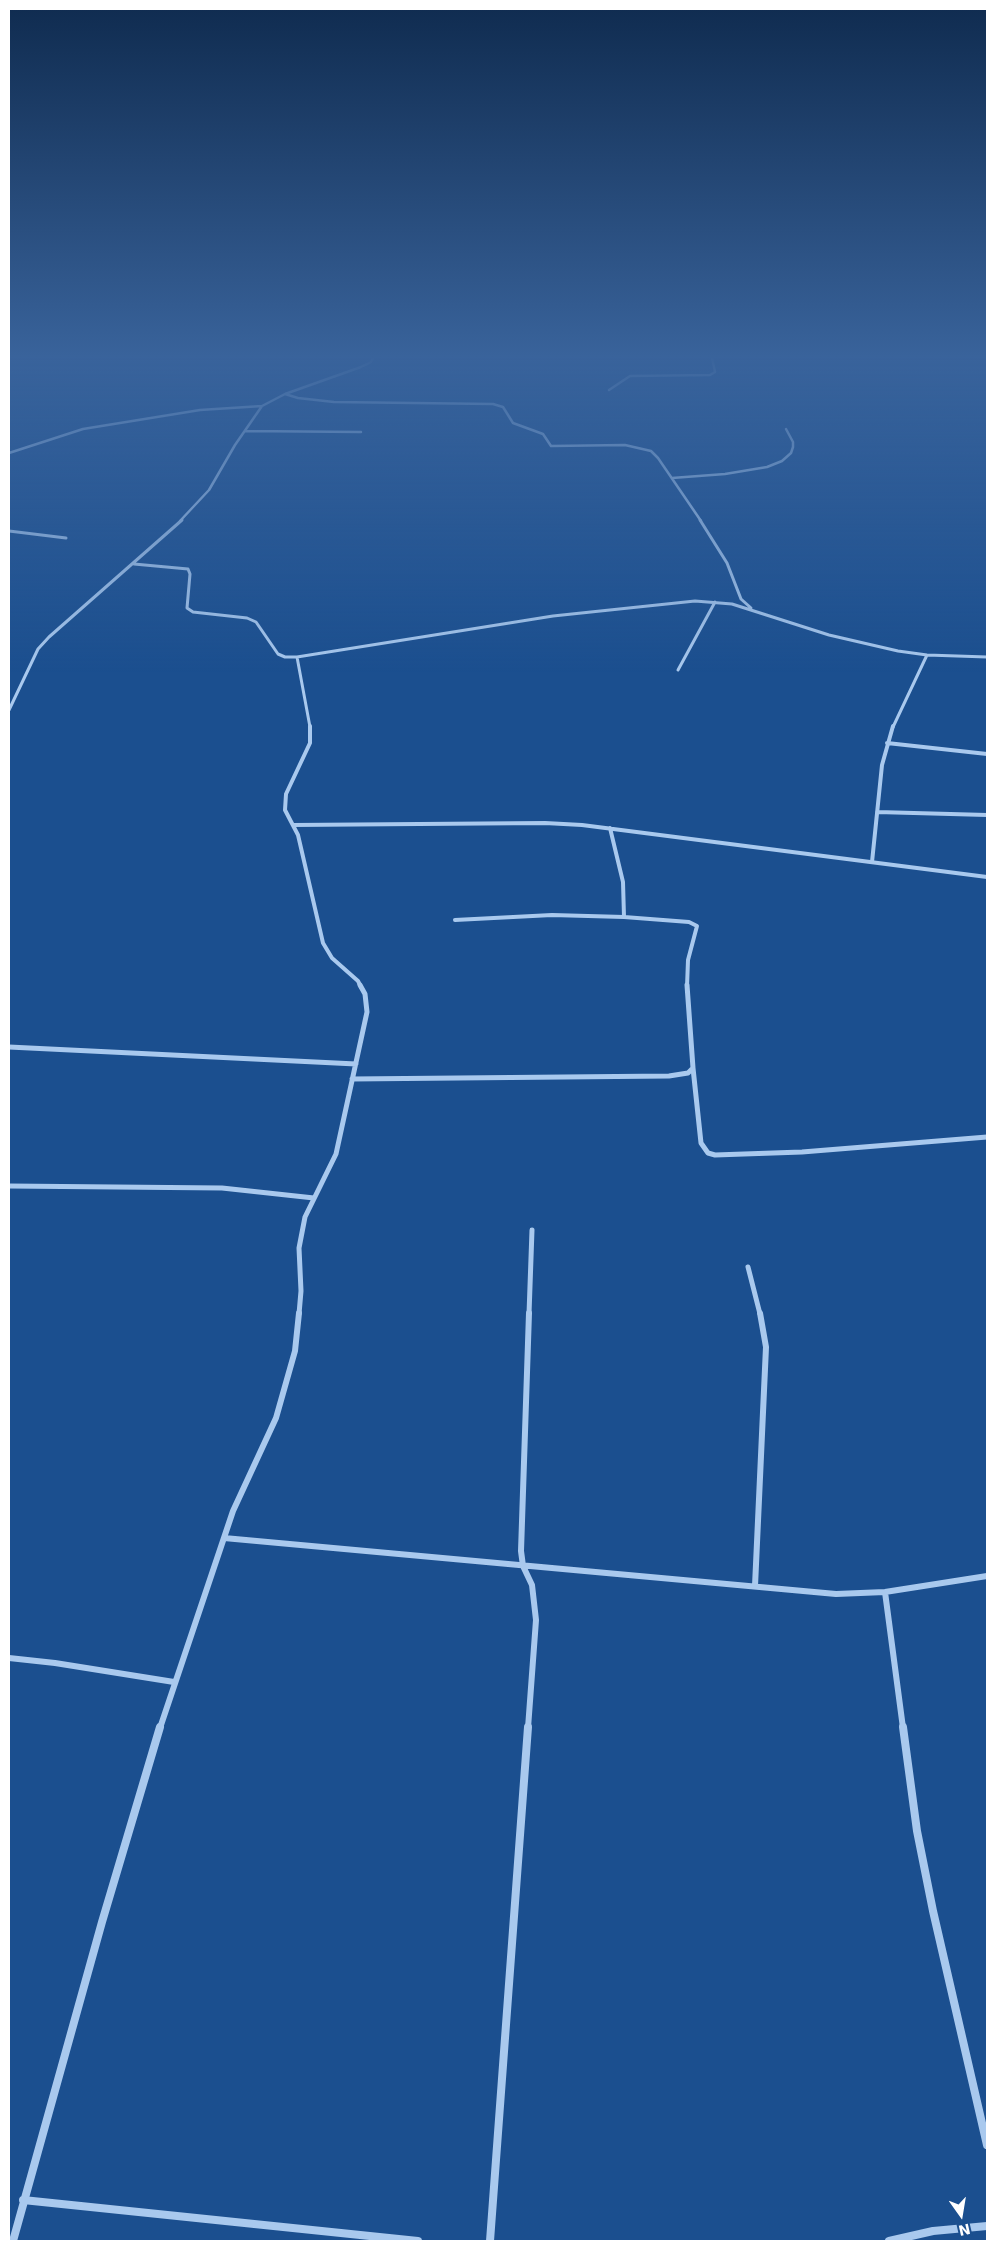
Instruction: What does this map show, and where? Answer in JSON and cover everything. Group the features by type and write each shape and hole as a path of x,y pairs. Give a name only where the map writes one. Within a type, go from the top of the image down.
{"street":[{"path":"9,710 38,649 49,637 178,524 209,490 225,463"},
{"path":"661,463 727,563 741,599 753,610"},
{"path":"672,478 725,474 767,467 777,463"},
{"path":"9,532 66,538"},
{"path":"134,564 188,569 190,574 187,608 193,612 247,618 256,622 278,654 297,657 552,616 677,603 715,602 753,610 860,643 927,655 987,657"},
{"path":"678,670 715,602"},
{"path":"872,862 882,765 887,743 897,714 927,655"},
{"path":"13,2241 102,1922 174,1682 233,1511 276,1418 295,1351 301,1291 300,1248 305,1217 336,1154 367,1012 365,994 358,981 332,958 323,943 298,835 285,810 284,802 310,743 310,724 297,657"},
{"path":"887,743 987,754"},
{"path":"877,812 987,815"},
{"path":"293,825 545,823 610,828 987,877"},
{"path":"610,828 623,882 624,917"},
{"path":"455,920 560,915 689,922 697,926 688,960 686,997 701,1143 708,1153 715,1155 802,1152 987,1137"},
{"path":"9,1047 356,1064"},
{"path":"352,1080 668,1076 688,1073 694,1068"},
{"path":"9,1186 222,1188 314,1198"},
{"path":"490,2241 536,1620 532,1585 523,1566 521,1551 532,1230"},
{"path":"748,1267 758,1301 766,1347 755,1586"},
{"path":"224,1538 836,1594 886,1592 987,1576"},
{"path":"886,1592 918,1831 933,1911 987,2145"},
{"path":"9,1658 64,1664 174,1682"},
{"path":"23,2200 418,2241"},
{"path":"890,2241 933,2231 987,2226"}]}
